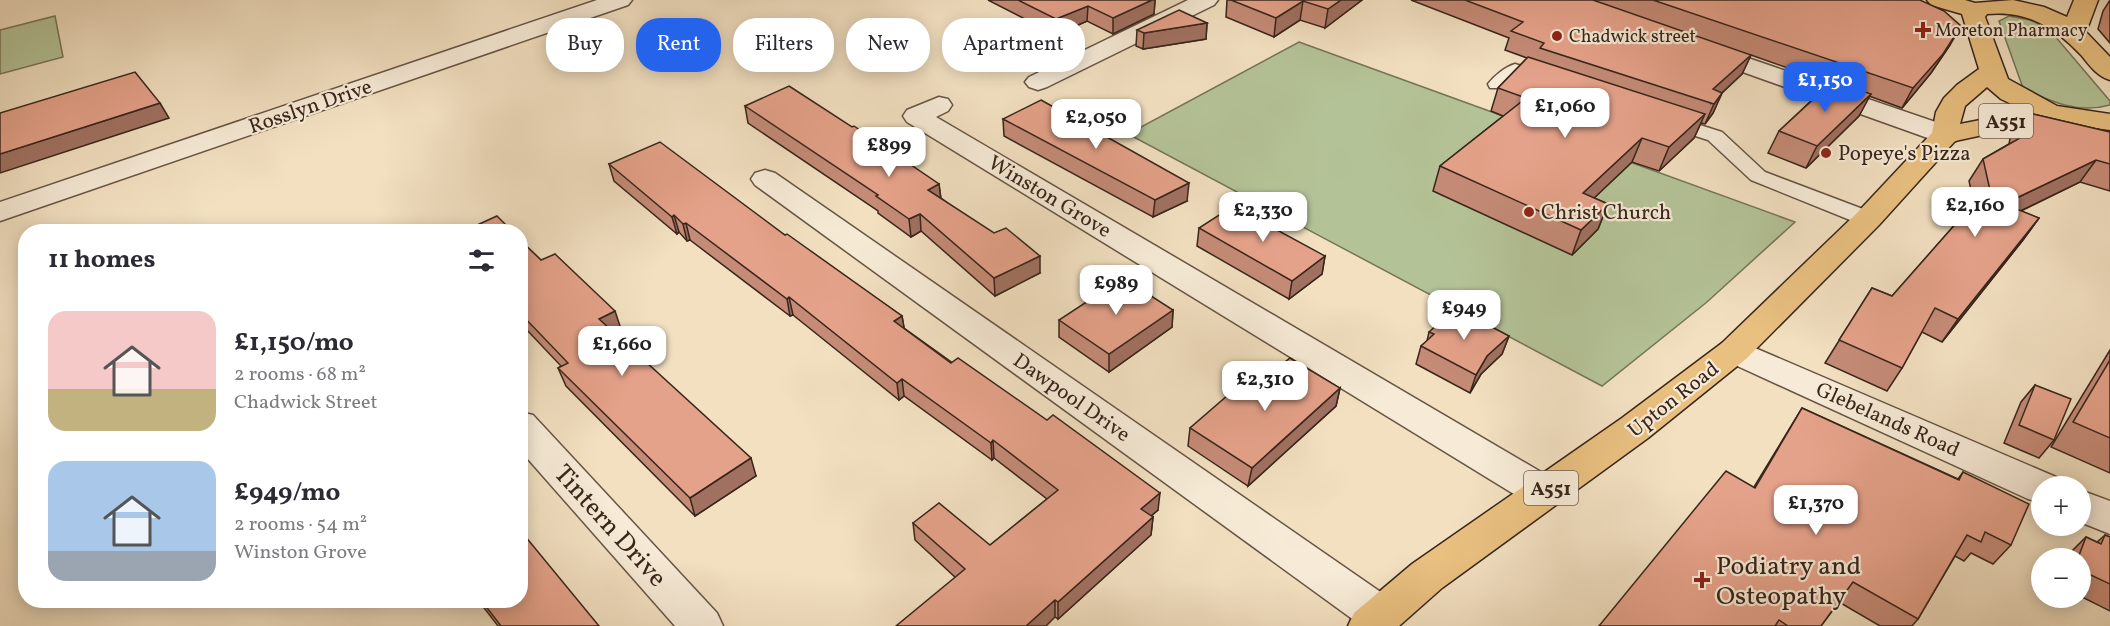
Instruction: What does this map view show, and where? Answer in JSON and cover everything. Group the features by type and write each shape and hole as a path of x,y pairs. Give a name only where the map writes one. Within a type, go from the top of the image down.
{"main road":[{"path":"1939,0 1975,10 1994,5 2019,3 2042,14 2073,34 2110,72"},
{"path":"2073,34 2086,0"},
{"path":"1975,10 1973,17 1997,83 2026,104 2068,118 2109,123"},
{"name":"A551","path":"1993,71 1954,100 1945,119 1946,135 2020,118 2068,118"},
{"name":"Upton Road","path":"1375,620 1427,576 1635,428 1734,351 1868,219 1946,135"}],"street":[{"name":"Rosslyn Drive","path":"0,212 620,0"},
{"path":"1038,82 1206,0"},
{"path":"1679,41 1946,135"},
{"name":"Winston Grove","path":"939,105 916,116 1544,493"},
{"name":"Dawpool Drive","path":"765,179 1375,620"},
{"name":"Glebelands Road","path":"1734,351 2031,483"},
{"name":"Tintern Drive","path":"528,434 702,626"},
{"path":"2091,510 2110,518"}],"lane":[{"path":"1497,84 1515,70 1571,88"},
{"path":"1649,114 1715,136 1758,176 1868,219"}],"green space":[{"path":"55,16 63,57 0,74 0,30"},
{"path":"2009,16 2030,20 2049,29 2110,101 2110,105 2087,108 2065,105 2023,88 1999,21"},
{"path":"1299,42 1795,222 1707,302 1602,386 1128,134"}],"building":[{"path":"1018,0 1152,0 1113,18 1088,6 1054,18"},
{"path":"1231,0 1341,0 1328,9 1303,1 1276,18"},
{"path":"1465,0 1593,0 1751,55 1713,89 1722,93 1714,104 1540,48 1544,43 1511,31 1523,22"},
{"path":"1653,0 1920,0 1944,11 1961,26 1943,54 1913,88"},
{"path":"1179,10 1207,23 1144,33 1137,30"},
{"path":"1528,57 1705,114 1669,147 1642,138 1583,193 1608,204 1581,230 1440,166 1526,98 1498,88"},
{"path":"135,72 160,103 0,154 0,113"},
{"path":"1833,81 1871,94 1817,146 1779,131"},
{"path":"789,86 852,127 854,126 939,184 928,190 994,233 1006,228 1040,256 994,278 920,214 909,219 876,196 878,195 745,106"},
{"path":"1041,100 1189,183 1155,200 1003,119"},
{"path":"2025,112 2110,132 2110,164 2096,160 2004,204 2039,218 1958,319 1935,308 1902,368 1839,340 1872,288 1892,296 1981,195 1992,199 1983,159 2020,138"},
{"path":"660,142 785,235 787,234 902,316 894,321 951,363 958,358 1047,420 1053,415 1160,493 1141,509 1153,517 1058,602 1055,600 1026,626 896,626 965,569 913,523 939,503 990,545 1058,490 993,440 991,443 902,379 897,383 789,297 787,299 686,223 683,224 674,215 672,217 609,164"},
{"path":"1233,206 1325,256 1292,281 1199,228"},
{"path":"497,216 505,224 479,224"},
{"path":"528,248 541,260 555,254 615,311 599,319 751,458 690,498 558,368 568,363 528,321"},
{"path":"1123,278 1173,310 1109,354 1059,320"},
{"path":"1456,308 1509,336 1487,356 1476,375 1421,346 1434,334 1429,332"},
{"path":"1290,358 1340,388 1252,468 1190,428 1235,389 1244,395"},
{"path":"2110,360 2110,438 2073,422"},
{"path":"2035,385 2071,399 2054,440 2019,425"},
{"path":"1802,408 1959,480 1963,472 2029,504 2011,545 1985,532 1981,542 1967,535 1918,619 1853,582 1821,626 1788,626 1779,620 1775,626 1599,626 1726,471 1755,488"},
{"path":"2105,535 2110,537 2110,584 2091,575 2091,548 2082,548 2086,537 2101,544"},
{"path":"528,540 599,626 501,626 487,608 528,608"}],"place":[{"name":"Moreton Pharmacy","path":"1923,30"},
{"name":"Chadwick street","path":"1557,36"},
{"name":"Popeye's Pizza","path":"1826,153"},
{"name":"Christ Church","path":"1529,212"},
{"name":"Podiatry and Osteopathy","path":"1702,580"}]}
